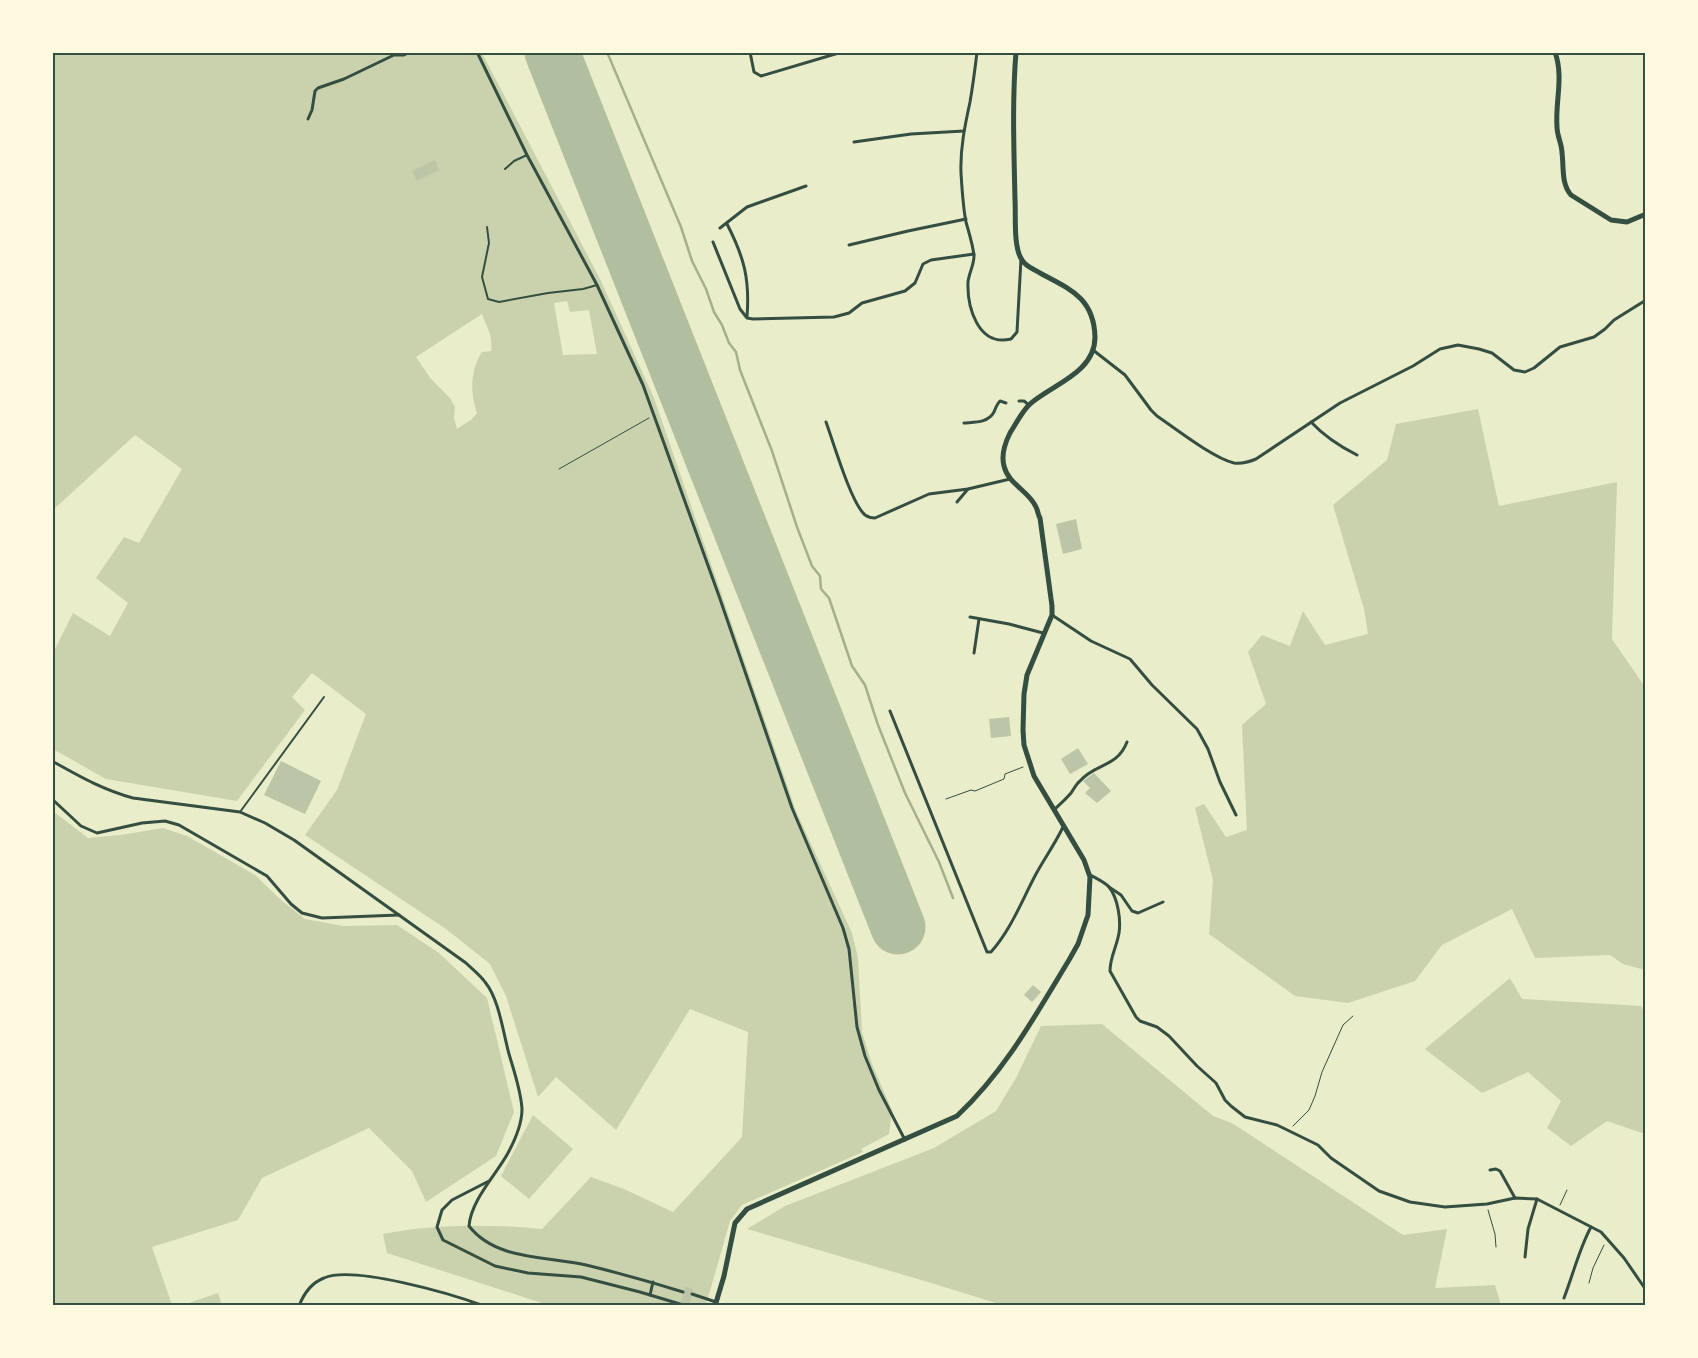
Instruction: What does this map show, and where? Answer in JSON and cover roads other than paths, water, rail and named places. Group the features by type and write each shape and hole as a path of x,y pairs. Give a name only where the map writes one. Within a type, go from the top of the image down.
{"main road":[{"path":"715,1304 724,1276 735,1223 747,1209 957,1116 978,1097 1000,1070 1028,1027 1078,944 1088,915 1089,874 1084,860 1034,776 1024,745 1022,730 1027,675 1052,615 1051,596 1036,507 1010,479 1004,468 1003,454 1007,438 1016,422 1030,405 1067,381 1082,367 1092,350 1095,337 1094,323 1086,303 1075,293 1027,266 1021,259 1017,241 1014,146 1013,91 1016,52"},
{"path":"1555,52 1559,64 1560,86 1556,130 1562,151 1564,181 1567,190 1571,195 1612,220 1627,222 1646,214"}],"street":[{"path":"308,119 312,110 313,97 318,88 344,80 394,55 404,55 410,52"},
{"path":"477,52 528,155 597,285 643,385 719,596 792,808 843,928 850,949 857,1027 865,1056 879,1090 905,1140"},
{"path":"750,52 754,72 761,76 842,52"},
{"path":"977,52 961,150 961,174 966,220 974,254 974,262 968,279 970,309 975,321 984,332 997,340 1011,339 1017,332 1021,259"},
{"path":"854,142 911,134 964,131"},
{"path":"720,228 747,207 806,186"},
{"path":"849,245 966,220"},
{"path":"727,224 737,243 745,268 747,318"},
{"path":"713,242 740,309 747,318 753,319 834,317 846,314 862,303 905,291 915,282 923,264 931,260 974,254"},
{"path":"1092,350 1126,375 1157,416 1209,450 1228,461 1236,463 1251,461 1340,403 1413,366 1434,352 1450,346 1479,349 1492,353 1514,370 1520,372 1529,370 1560,347 1594,337 1614,320 1646,300"},
{"path":"1019,402 1024,401 1030,405"},
{"path":"964,423 985,420 991,417 998,402 1006,403"},
{"path":"826,422 856,502 865,515 870,518 875,518 929,494 968,489 1010,479"},
{"path":"1311,422 1323,435 1357,456"},
{"path":"957,502 968,489"},
{"path":"1052,615 1091,641 1130,659 1152,685 1196,728 1208,749 1220,782 1236,814"},
{"path":"970,617 1009,624 1043,633"},
{"path":"974,653 979,618"},
{"path":"890,710 987,952 991,952 994,949 1007,929 1036,873 1063,827"},
{"path":"1054,810 1070,795 1079,781 1118,757 1123,752 1127,742"},
{"path":"52,762 116,794 132,798 240,812 265,823 294,840 466,963 485,982 494,998 522,1110 518,1131 508,1154 489,1181 469,1218 469,1226 476,1236 493,1245 527,1257 584,1265 653,1282 683,1292"},
{"path":"52,799 81,826 97,833 142,823 165,821 179,825 196,833 213,846 236,857 267,876 291,904 302,913 322,918 400,915"},
{"path":"1089,874 1121,895 1132,911 1138,914 1163,902"},
{"path":"1109,886 1116,902 1120,919 1119,934 1110,963 1110,971 1136,1017 1140,1021 1157,1027 1168,1036 1216,1083 1225,1100 1231,1106 1245,1116 1266,1121 1318,1146 1331,1158 1379,1191 1410,1202 1445,1207 1487,1204 1514,1198 1537,1199 1602,1232 1646,1290"},
{"path":"1490,1170 1496,1169 1500,1171 1514,1198"},
{"path":"489,1181 452,1200 442,1210 437,1226 443,1240 495,1266 528,1273 581,1278 680,1304"},
{"path":"1525,1257 1528,1229 1537,1199"},
{"path":"1564,1298 1574,1274 1583,1241 1591,1227"},
{"path":"288,1306 300,1305 304,1294 313,1284 338,1274 363,1276 429,1289 484,1306"},
{"path":"650,1295 653,1282"},
{"path":"692,1294 715,1304"}],"lane":[{"path":"505,169 514,160 528,155"},
{"path":"487,226 489,243 482,277 488,298 499,302 548,293 583,290 597,285"},
{"path":"240,812 324,697"}],"waterway":[{"path":"607,52 681,227 692,261 706,289 714,312 722,325 729,343 736,352 740,370 772,451 797,527 812,566 820,576 821,589 829,598 852,666 865,685 878,725 905,793 939,862 953,898"}]}
